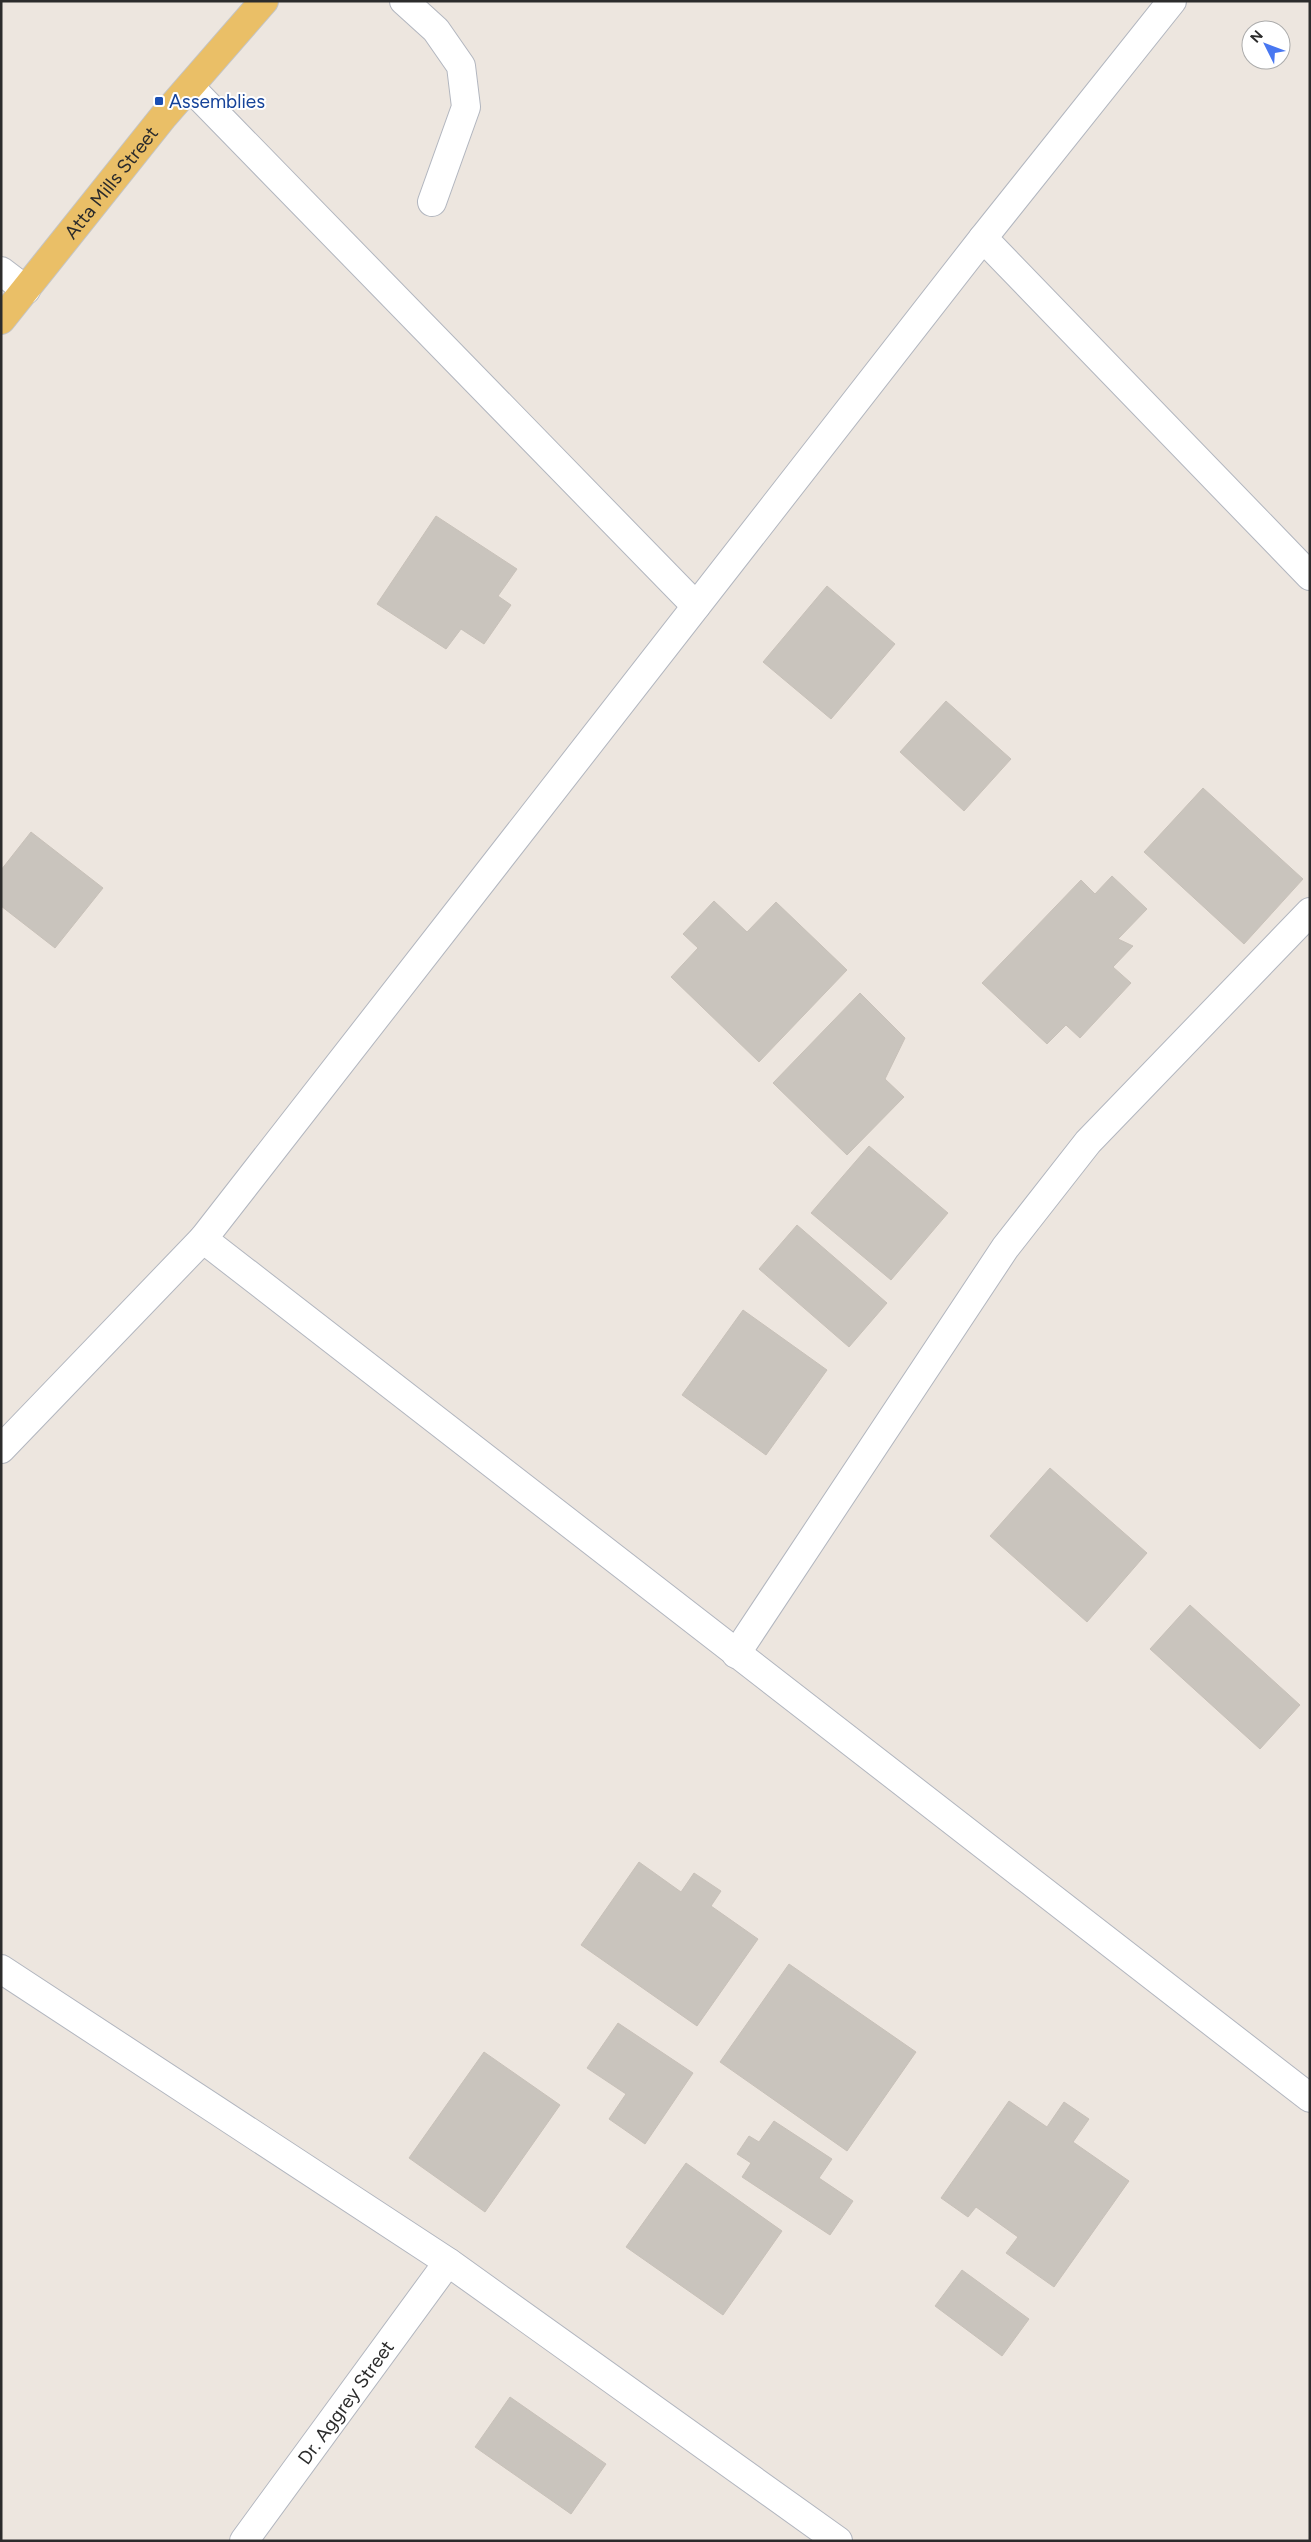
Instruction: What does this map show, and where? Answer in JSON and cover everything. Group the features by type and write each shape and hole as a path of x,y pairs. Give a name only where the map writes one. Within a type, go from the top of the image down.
{"main road":[{"name":"Atta Mills Street","path":"1,320 190,87 264,1"}],"street":[{"path":"404,1 436,30 461,66 466,107 432,202"},
{"path":"1,1449 202,1239 983,238 1172,1"},
{"path":"190,87 696,606"},
{"path":"983,238 1310,576"},
{"path":"1,271 26,290"},
{"path":"736,1654 1005,1248 1088,1142 1310,912"},
{"path":"202,1239 1310,2098"},
{"path":"1,1969 448,2262 838,2541"},
{"name":"Dr. Aggrey Street","path":"244,2541 448,2262"}],"building":[{"path":"436,516 517,569 498,596 511,605 484,644 461,629 446,649 377,604"},
{"path":"827,586 895,644 831,719 763,662"},
{"path":"946,701 1011,759 964,811 900,752"},
{"path":"1203,788 1303,879 1244,944 1144,852"},
{"path":"31,832 103,888 55,948 1,906 1,870"},
{"path":"1112,876 1147,909 1118,939 1133,946 1113,967 1131,983 1080,1038 1066,1025 1047,1044 982,983 1081,880 1095,894"},
{"path":"714,901 747,932 776,902 847,970 759,1062 671,977 698,948 683,934"},
{"path":"860,993 905,1038 885,1079 904,1097 847,1155 773,1083"},
{"path":"869,1146 948,1213 891,1280 811,1213"},
{"path":"797,1225 887,1303 849,1347 759,1269"},
{"path":"743,1310 827,1370 766,1455 682,1395"},
{"path":"1050,1468 1147,1553 1087,1622 990,1536"},
{"path":"1190,1605 1300,1705 1260,1749 1150,1649"},
{"path":"639,1862 681,1892 694,1873 721,1891 711,1906 758,1939 697,2026 581,1945"},
{"path":"789,1964 916,2052 847,2151 720,2062"},
{"path":"618,2023 693,2073 645,2144 609,2119 626,2094 587,2068"},
{"path":"484,2052 560,2105 485,2212 409,2158"},
{"path":"1009,2101 1047,2127 1064,2102 1089,2119 1073,2142 1129,2181 1054,2287 1006,2253 1018,2237 976,2207 968,2217 941,2198"},
{"path":"774,2121 832,2159 819,2178 853,2201 830,2235 742,2177 751,2163 737,2154 749,2136 759,2142"},
{"path":"686,2163 782,2231 723,2315 626,2247"},
{"path":"962,2270 1029,2319 1002,2356 935,2306"},
{"path":"510,2397 606,2464 571,2514 475,2447"}],"place":[{"name":"Assemblies","path":"159,101"}]}
